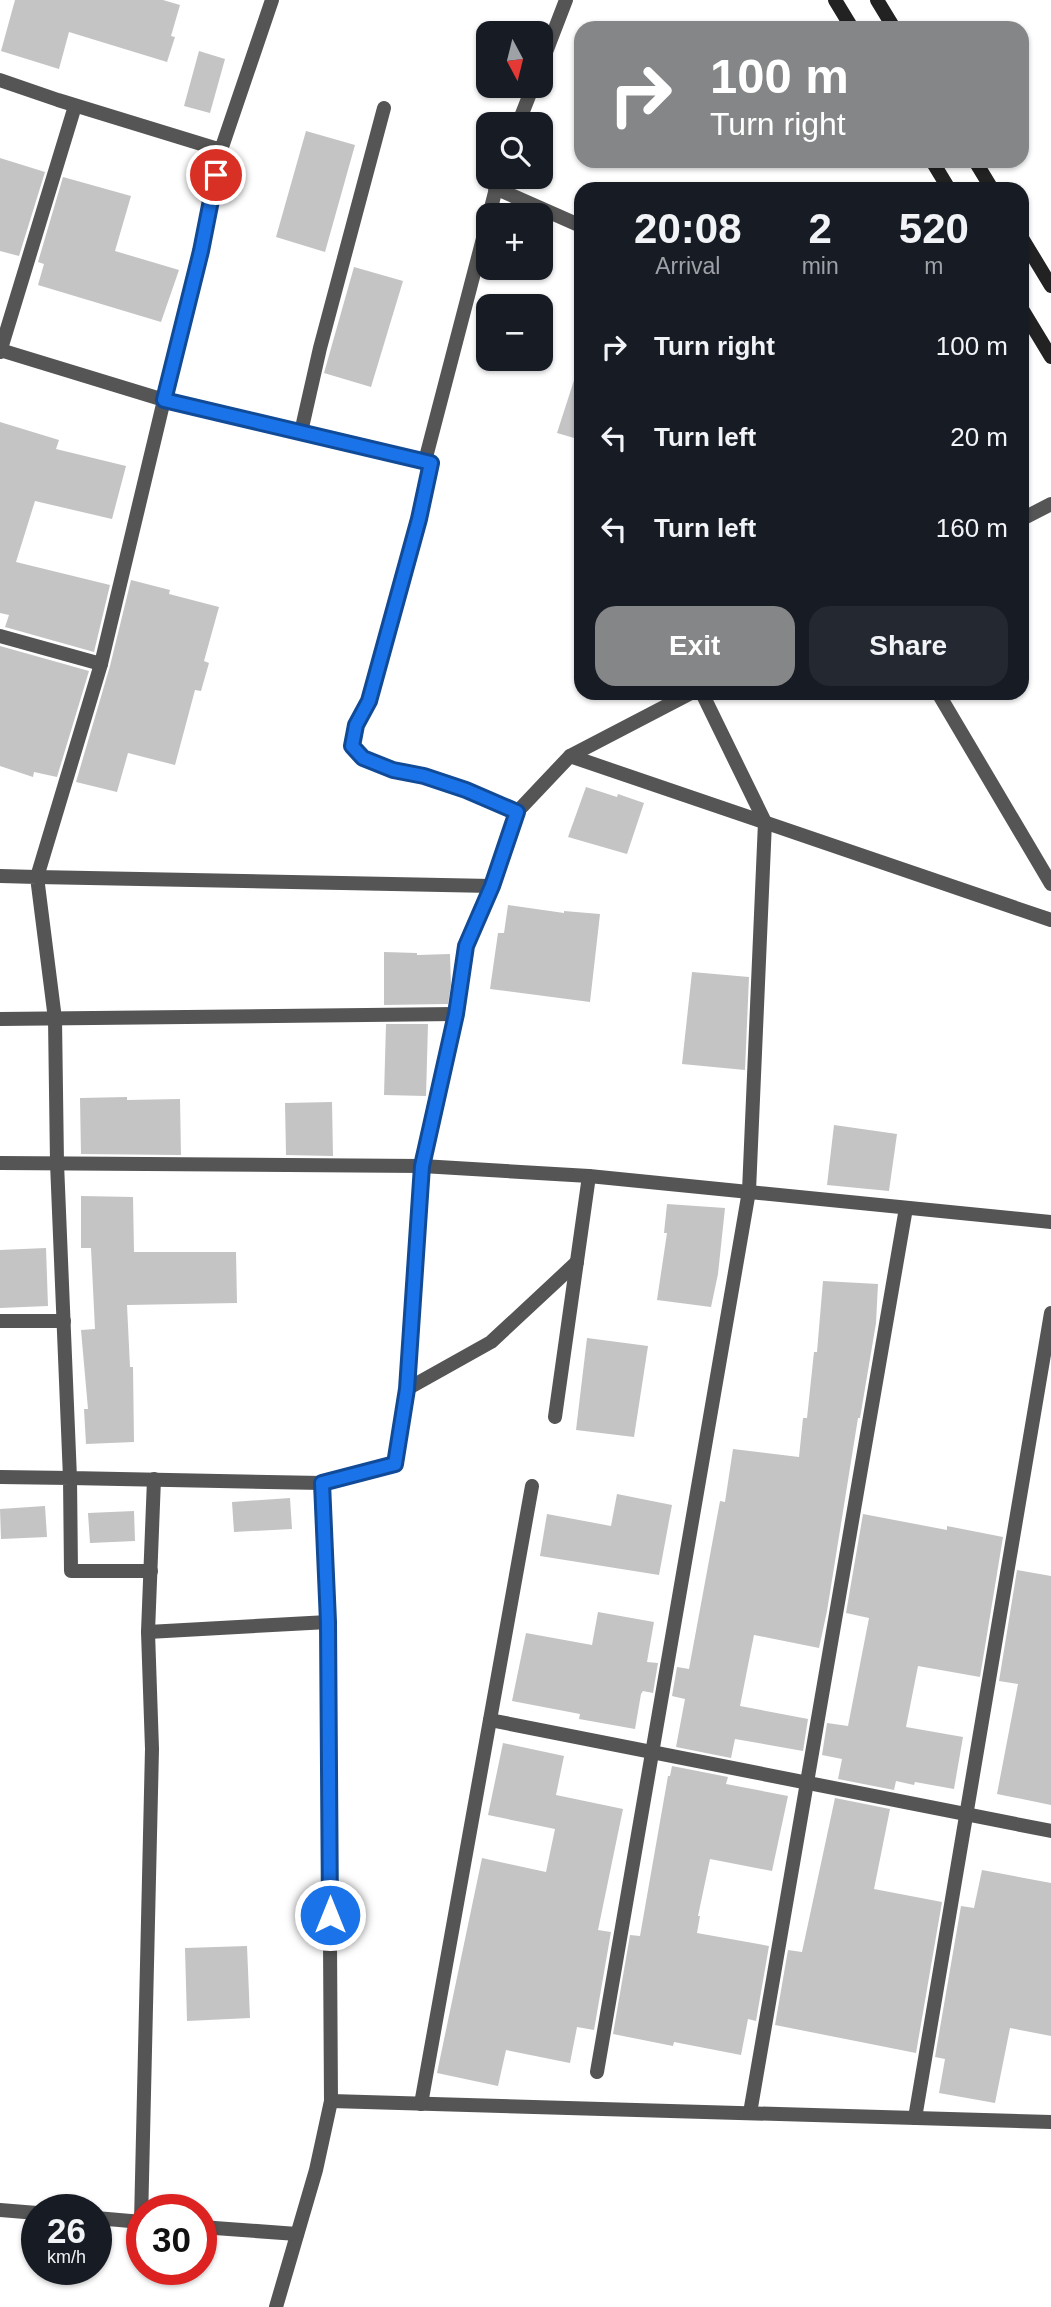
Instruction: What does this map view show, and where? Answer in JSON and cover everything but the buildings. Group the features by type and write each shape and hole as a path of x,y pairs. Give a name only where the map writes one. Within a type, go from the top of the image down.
{"main road":[{"path":"835,0 848,21"},
{"path":"877,0 890,21"},
{"path":"1029,250 1051,286"},
{"path":"1029,321 1051,357"}],"street":[{"path":"151,1571 71,1571 70,1478 57,1163 55,1018 37,877 101,664 201,251 221,150 271,0"},
{"path":"553,34 566,0"},
{"path":"0,80 75,106 221,150"},
{"path":"75,106 0,351 164,400 431,463 419,519 369,701 356,725 352,746 363,758 393,770 424,776 466,790 517,812"},
{"path":"301,432 320,348 384,108"},
{"path":"425,461 495,189"},
{"path":"510,189 574,222"},
{"path":"1029,515 1051,504"},
{"path":"0,636 101,664"},
{"path":"0,1477 322,1483 395,1464 407,1389 422,1166 456,1014 466,946 492,886 517,812 570,756 678,700"},
{"path":"597,2073 749,1191 765,822 705,700"},
{"path":"942,700 1051,884"},
{"path":"570,756 1051,920"},
{"path":"0,876 492,886"},
{"path":"0,1019 456,1014"},
{"path":"0,1163 422,1166 589,1175 1051,1222"},
{"path":"555,1417 589,1175"},
{"path":"750,2113 906,1208"},
{"path":"407,1389 491,1342 577,1262"},
{"path":"915,2118 1051,1313"},
{"path":"0,1321 64,1321"},
{"path":"142,2194 152,1749 149,1632 154,1479"},
{"path":"276,2307 316,2170 331,2101 328,1622 322,1483"},
{"path":"421,2104 532,1486"},
{"path":"149,1632 328,1622"},
{"path":"490,1720 1051,1831"},
{"path":"331,2101 1051,2122"},
{"path":"0,2210 21,2212"},
{"path":"217,2228 297,2234"}],"route":[{"path":"216,175 201,251 164,400 431,463 419,519 369,701 356,725 352,746 363,758 393,770 424,776 466,790 517,812 492,886 466,946 456,1014 422,1166 407,1389 395,1464 322,1483 328,1622 330,1915"}]}
